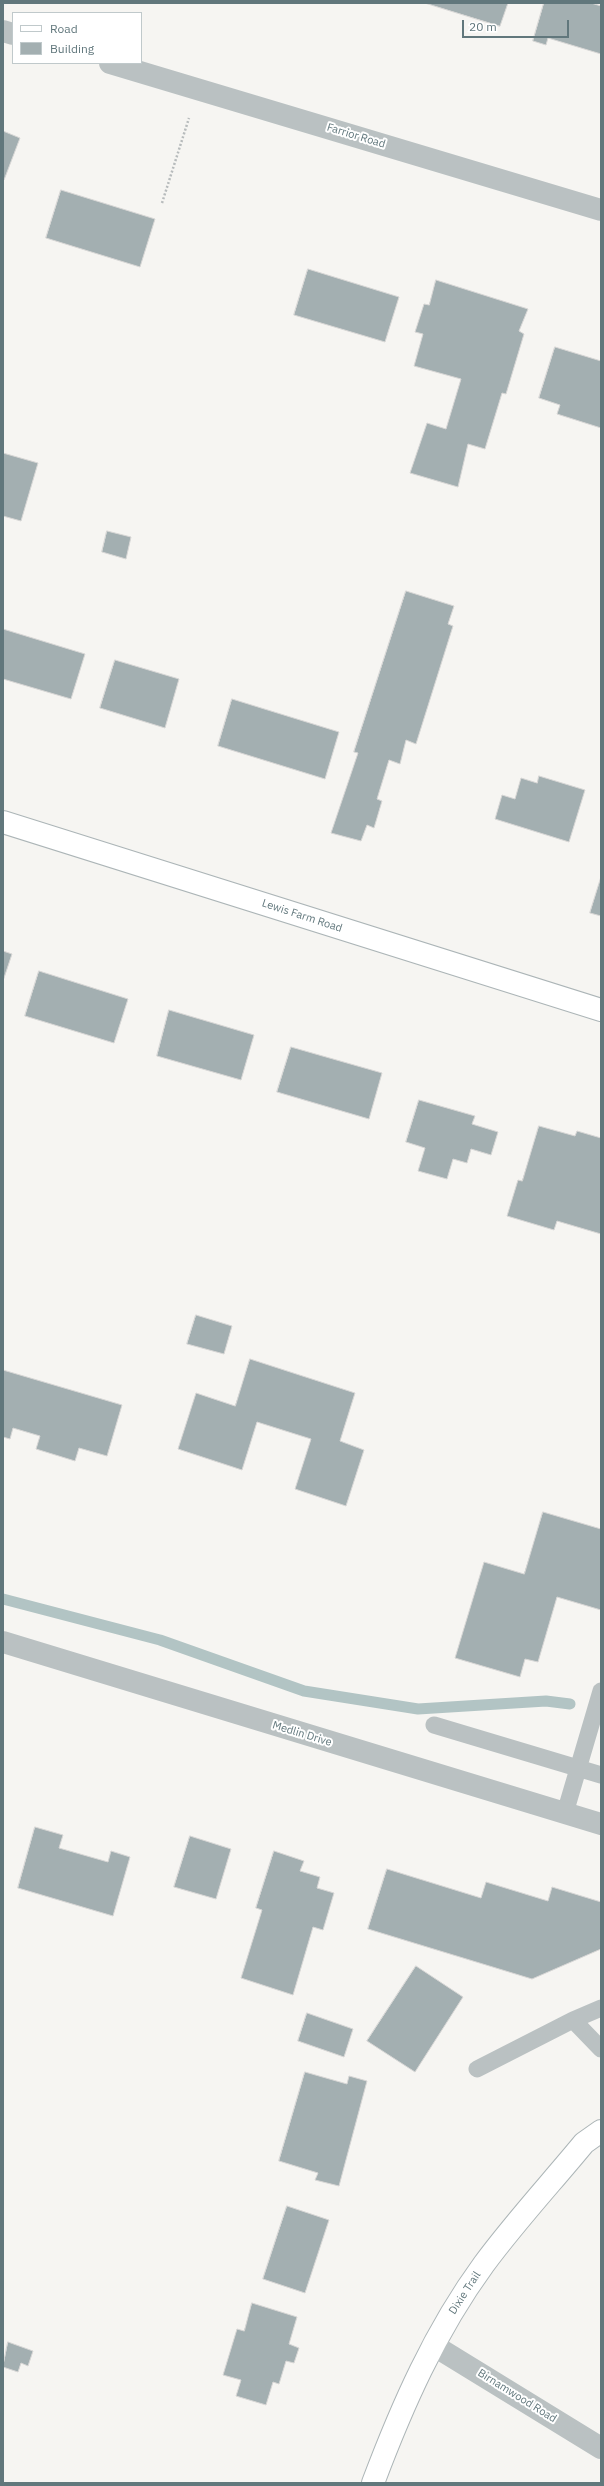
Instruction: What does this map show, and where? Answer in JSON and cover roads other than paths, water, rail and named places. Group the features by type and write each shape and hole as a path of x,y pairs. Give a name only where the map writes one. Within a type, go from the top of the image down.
{"street":[{"name":"Farrior Road","path":"113,64 601,210"},
{"name":"Lewis Farm Road","path":"3,822 601,1010"},
{"name":"Medlin Drive","path":"3,1642 601,1824"},
{"name":"Dixie Trail","path":"373,2483 399,2414 433,2345 484,2265 584,2143 601,2131"},
{"name":"Birnamwood Road","path":"433,2345 601,2448"}],"lane":[{"path":"565,1812 601,1691"},
{"path":"434,1725 601,1775"},
{"path":"477,2069 573,2020 601,2008"},
{"path":"573,2020 601,2049"}],"waterway":[{"path":"3,1599 160,1640 304,1691 418,1709 546,1701 570,1704"}]}
